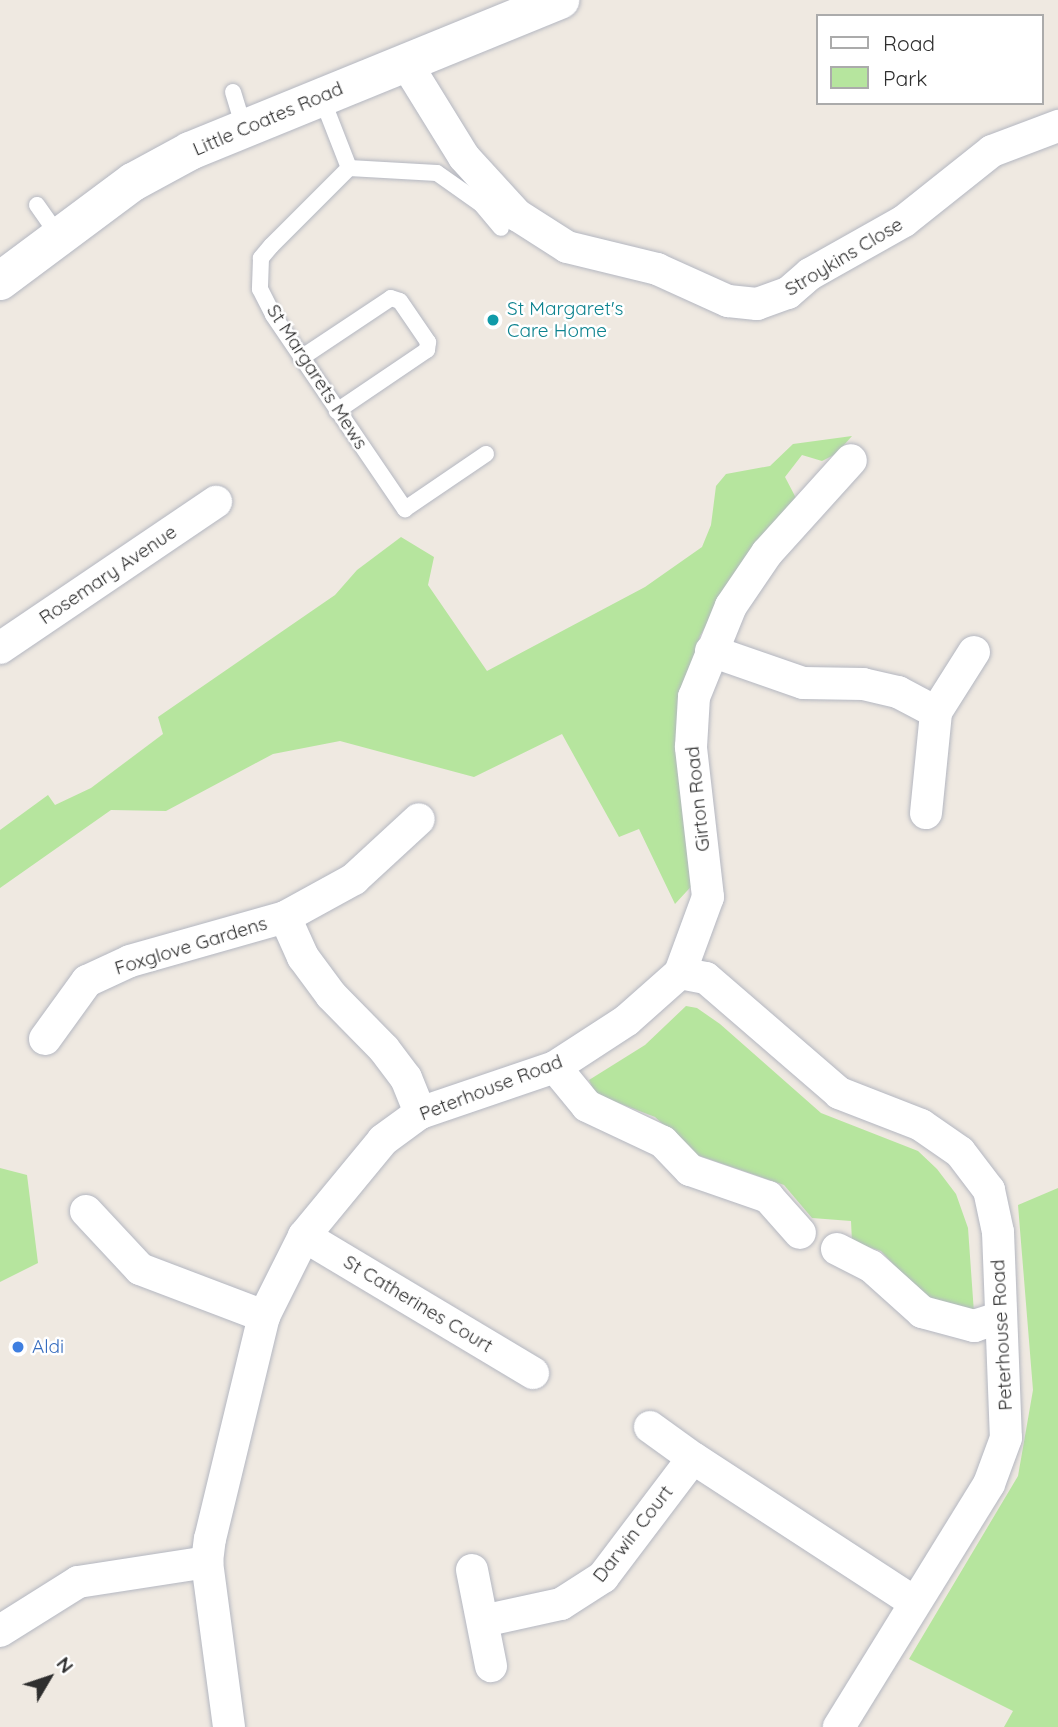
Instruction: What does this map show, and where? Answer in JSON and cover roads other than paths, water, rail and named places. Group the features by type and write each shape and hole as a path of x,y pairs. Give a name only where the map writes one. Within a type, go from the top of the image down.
{"main road":[{"name":"Little Coates Road","path":"0,281 133,182 244,127 560,0"}],"street":[{"name":"Stroykins Close","path":"406,63 464,157 517,215 567,247 657,270 727,301 757,304 788,293 810,274 904,221 992,151 1058,126"},
{"name":"Girton Road","path":"680,973 708,897 691,747 694,696 731,606 767,554 850,460"},
{"name":"Rosemary Avenue","path":"0,648 216,502"},
{"path":"711,651 803,683 863,684 898,692 936,712"},
{"path":"926,813 936,712 974,652"},
{"name":"Foxglove Gardens","path":"45,1039 88,981 130,961 285,917 354,879 419,819"},
{"name":"Foxglove Gardens","path":"285,917 303,957 331,995 384,1049 406,1078 420,1112"},
{"name":"Peterhouse Road","path":"229,1727 207,1562 217,1503 264,1316 303,1236 383,1140 420,1112 555,1067 627,1020 680,973 706,978 839,1093 921,1125 960,1152 989,1190 998,1232 1006,1438 989,1484 839,1727"},
{"path":"555,1067 587,1106 663,1142 690,1170 768,1197 800,1233"},
{"path":"86,1212 141,1269 264,1316"},
{"name":"St Catherines Court","path":"303,1236 533,1373"},
{"path":"837,1249 871,1266 922,1312 974,1326 1001,1317"},
{"path":"650,1427 914,1602"},
{"name":"Darwin Court","path":"483,1621 561,1604 603,1577 693,1458"},
{"path":"0,1631 78,1581 207,1562"},
{"path":"472,1570 491,1666"}],"lane":[{"path":"233,92 244,127"},
{"path":"321,96 349,168 437,173 481,204 501,228"},
{"name":"St Margarets Mews","path":"349,168 261,258 260,289 301,358 405,509 486,454"},
{"path":"37,205 59,237"},
{"path":"301,358 391,298 400,300 428,342 427,350 337,411"}],"place":[{"name":"St Margaret's Care Home","path":"493,320"},
{"name":"Aldi","path":"18,1347"}]}
